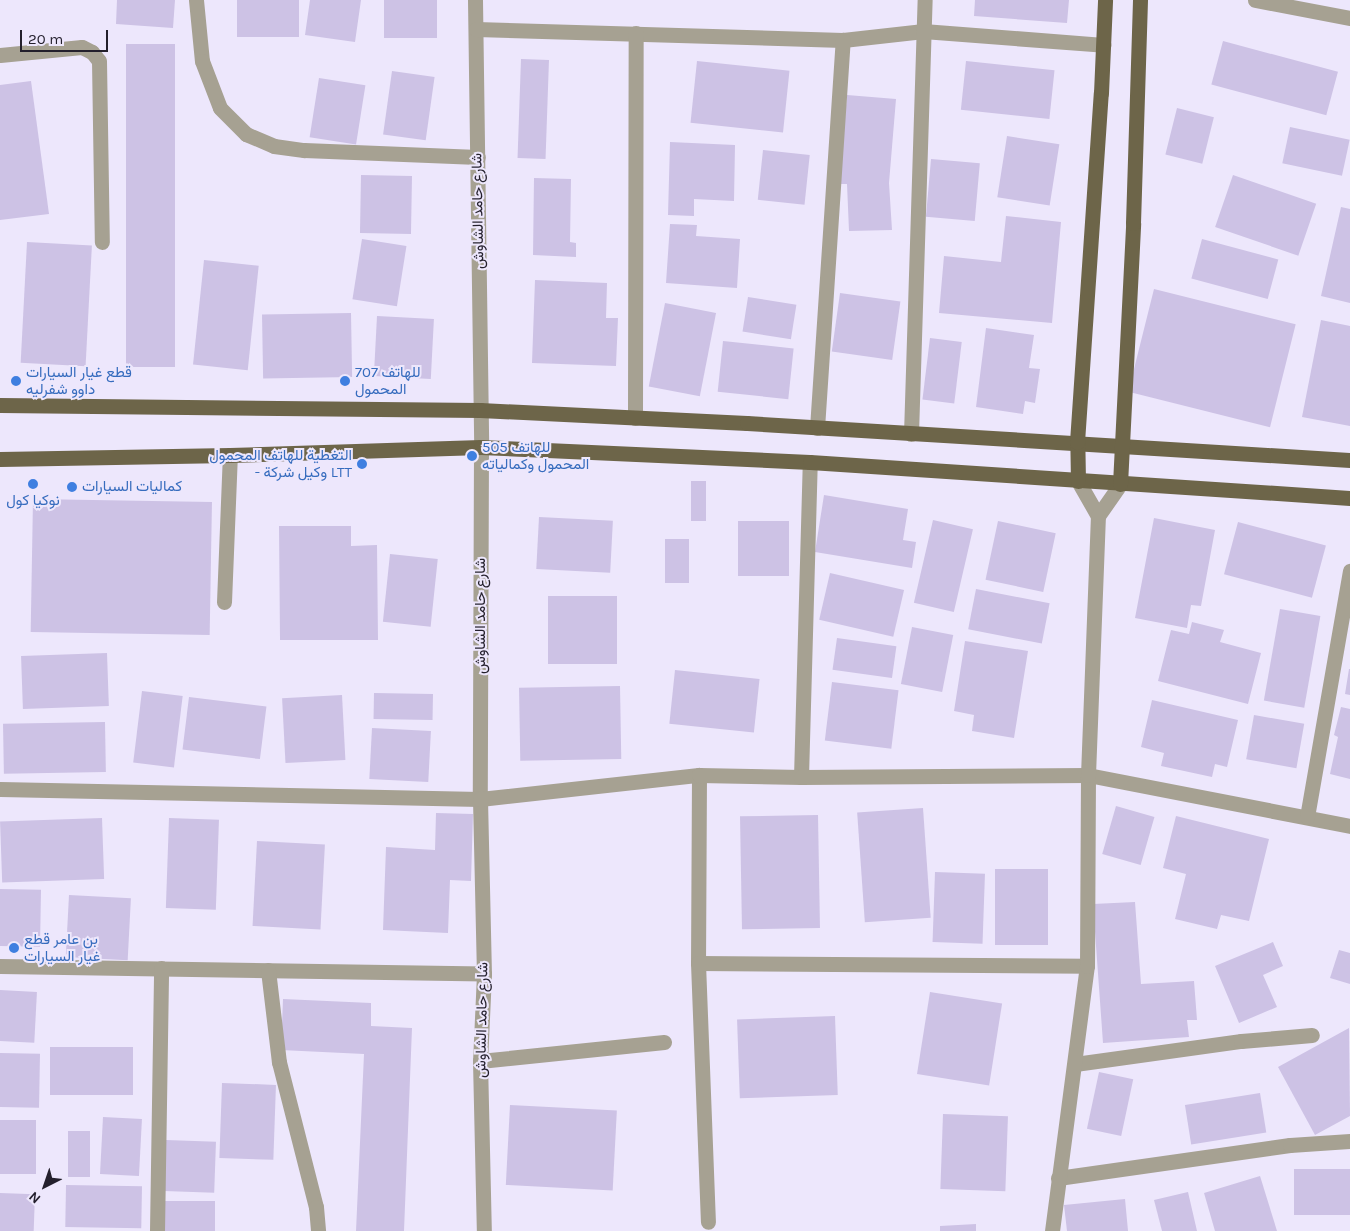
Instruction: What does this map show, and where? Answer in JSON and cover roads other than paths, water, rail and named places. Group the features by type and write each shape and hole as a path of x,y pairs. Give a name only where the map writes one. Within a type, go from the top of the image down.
{"main road":[{"path":"1078,481 1077,442 1105,0"},
{"path":"1120,484 1134,222 1140,0"},
{"path":"0,405 480,410 1077,442 1350,460"},
{"path":"0,459 230,456 481,447 810,462 1350,498"}],"street":[{"path":"196,0 202,61 220,108 246,134 274,146 304,150 478,158"},
{"name":"شارع حامد الشاوش","path":"475,0 481,447 480,799 484,974 480,1062 484,1231"},
{"path":"911,434 925,0"},
{"path":"1255,0 1350,18"},
{"path":"476,29 843,40 923,31 1103,45"},
{"path":"634,418 636,33"},
{"path":"817,428 843,40"},
{"path":"0,55 82,47 92,52 99,61 102,242"},
{"path":"224,602 230,456"},
{"path":"802,777 810,462"},
{"path":"1052,1231 1087,966 1088,775 1098,516 1078,481"},
{"path":"1098,516 1120,484"},
{"path":"1307,817 1350,571"},
{"path":"699,775 698,963 708,1222"},
{"path":"0,789 480,799 699,775 802,777 1088,775 1350,826"},
{"path":"698,963 1087,966"},
{"path":"0,966 484,974"},
{"path":"157,1231 161,968"},
{"path":"268,970 279,1062 316,1207 318,1231"},
{"path":"1075,1064 1241,1041 1312,1035"},
{"path":"480,1062 664,1042"},
{"path":"1058,1178 1290,1146 1350,1141"}],"place":[{"name":"قطع غيار السيارات داوو شفرليه","path":"16,381"},
{"name":"707 للهاتف المحمول","path":"345,381"},
{"name":"505 للهاتف المحمول وكمالياته","path":"472,456"},
{"name":"التغطية للهاتف المحمول - وكيل شركة LTT","path":"362,464"},
{"name":"نوكيا كول","path":"33,484"},
{"name":"كماليات السيارات","path":"72,487"},
{"name":"بن عامر قطع غيار السيارات","path":"14,948"}]}
